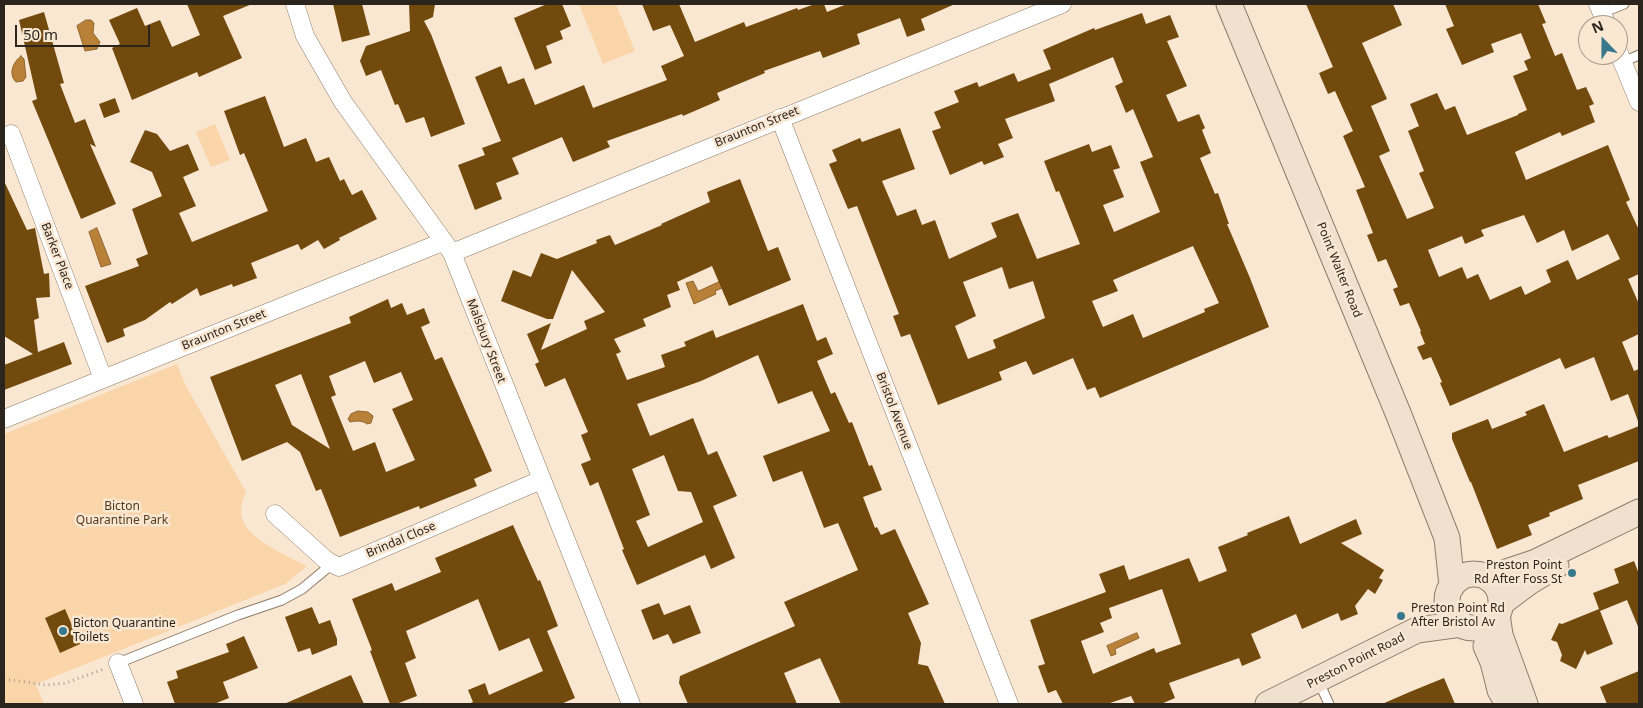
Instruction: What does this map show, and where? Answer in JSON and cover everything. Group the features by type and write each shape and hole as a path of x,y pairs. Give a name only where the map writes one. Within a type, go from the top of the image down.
{"main road":[{"name":"Point Walter Road","path":"1229,4 1398,413 1447,538 1450,592 1448,606 1450,613 1480,634 1493,662 1500,690 1508,704"},
{"path":"1450,592 1463,576 1482,576 1536,562 1639,512"},
{"path":"1467,626 1487,624 1499,608 1529,582 1556,565 1639,521"},
{"name":"Point Walter Road","path":"1447,538 1482,576 1498,589 1500,635 1525,704"},
{"name":"Preston Point Road","path":"1417,630 1450,592"},
{"name":"Preston Point Road","path":"1268,704 1417,630 1467,626"}],"street":[{"name":"Malsbury Street","path":"295,4 305,36 344,102 447,246 631,704"},
{"name":"Braunton Street","path":"4,419 435,245 447,246 780,118 1062,4"},
{"path":"1624,65 1639,102"},
{"name":"Bristol Avenue","path":"780,118 1009,704"},
{"name":"Barker Place","path":"11,134 103,379"},
{"name":"Brindal Close","path":"332,564 338,567 541,480"},
{"path":"275,514 332,564"},
{"path":"118,663 134,704"}],"lane":[{"path":"1603,14 1624,4"},
{"path":"118,663 238,615 282,600 302,589 332,564"},
{"path":"1318,680 1329,704"}],"path":[{"path":"4,679 46,685 66,683 118,663"}],"green space":[{"path":"579,4 616,4 635,51 603,64"},
{"path":"215,124 230,160 211,167 196,132"},
{"name":"Bicton Quarantine Park","path":"177,364 185,384 246,492 241,511 246,526 260,540 307,566 285,584 36,684 44,704 4,704 4,434"}],"shaded area":[{"path":"86,20 91,20 94,23 93,33 100,42 97,49 85,51 77,26"},
{"path":"21,56 24,59 26,77 23,81 16,82 12,75 12,68"},
{"path":"97,228 111,264 101,267 89,232"},
{"path":"741,272 744,279 715,291 716,294 694,304 686,283 693,281 698,291"},
{"path":"358,411 368,412 373,416 371,423 350,422 348,419 351,414"},
{"path":"1137,633 1139,638 1115,649 1116,654 1111,656 1107,646"}],"building":[{"path":"187,4 252,4 223,16 242,58 199,77 197,72 132,100 112,48 120,44 109,20 137,8 145,26 160,20 172,47 200,35"},
{"path":"333,4 362,4 370,35 342,42"},
{"path":"409,4 435,4 433,17 424,21 431,34 465,124 431,137 424,117 406,123 398,104 395,105 381,70 366,76 360,61 366,46 410,31"},
{"path":"547,4 562,4 571,26 560,31 563,39 546,46 552,63 535,70 514,18"},
{"path":"642,4 679,4 695,42 744,22 746,27 797,8 798,10 815,4 824,4 827,12 847,4 955,4 921,19 925,30 907,37 900,18 857,34 860,44 823,58 820,51 764,71 765,73 717,93 720,100 683,116 682,114 607,141 610,147 573,162 562,137 512,158 519,174 496,183 502,199 475,210 458,165 485,155 482,148 501,141 475,77 501,66 508,84 524,78 535,105 584,85 593,108 667,80 661,66 684,56 670,25 653,31"},
{"path":"1306,4 1393,4 1402,25 1362,43 1387,99 1371,106 1390,151 1379,156 1407,219 1434,208 1419,173 1424,171 1408,131 1419,126 1410,104 1437,93 1445,110 1455,106 1467,135 1527,110 1513,76 1528,70 1524,61 1531,58 1521,33 1491,44 1494,52 1462,65 1446,29 1454,26 1445,4 1538,4 1546,23 1542,24 1555,56 1562,53 1577,90 1586,87 1594,104 1589,106 1595,122 1562,136 1560,132 1515,152 1526,180 1608,145 1630,200 1626,202 1639,230 1639,274 1628,279 1639,304 1639,334 1622,342 1634,371 1639,369 1639,421 1628,394 1611,401 1594,357 1565,369 1560,358 1450,406 1431,357 1423,360 1417,347 1425,344 1409,303 1400,306 1393,289 1398,287 1386,259 1378,262 1367,235 1373,233 1356,190 1365,187 1343,136 1353,131 1335,91 1328,94 1319,73 1333,67","holes":["1524,215 1537,243 1564,230 1572,251 1608,234 1620,259 1577,280 1568,260 1546,270 1551,282 1525,295 1521,286 1490,300 1478,274 1467,279 1462,267 1439,277 1428,250 1462,236 1465,244 1484,236 1481,230"]},
{"path":"44,12 64,83 60,84 75,123 85,119 96,147 90,144 116,204 81,219 32,101 37,99 19,20"},
{"path":"1142,13 1146,24 1170,15 1179,37 1167,41 1187,86 1166,95 1178,122 1199,114 1205,128 1202,130 1211,153 1200,158 1215,194 1218,193 1229,224 1227,224 1269,327 1100,398 1095,387 1087,390 1073,358 1033,375 1026,361 999,372 1002,380 938,405 910,334 901,337 893,316 899,314 857,206 848,209 829,164 837,161 832,150 860,138 862,142 900,128 915,169 882,181 897,216 916,209 922,225 935,220 949,259 997,237 991,223 1018,213 1037,259 1080,244 1059,191 1056,192 1044,161 1089,144 1092,152 1111,145 1120,168 1113,170 1124,197 1103,205 1114,232 1160,212 1140,162 1153,157 1133,109 1126,113 1115,86 1123,82 1113,57 1049,84 1055,101 1005,119 1013,138 998,144 1004,157 984,165 982,161 950,175 932,131 941,128 934,112 959,102 954,91 977,82 979,87 1014,73 1018,82 1051,69 1043,50 1094,28 1095,30","holes":["1193,246 1219,303 1204,309 1205,312 1143,338 1133,314 1103,327 1092,301 1118,291 1113,280","1002,267 1009,289 1033,281 1045,318 993,340 996,348 968,359 955,326 976,316 963,282"]},
{"path":"265,96 284,147 306,138 316,162 329,157 340,181 344,179 352,195 362,190 377,219 339,238 340,240 324,249 318,240 301,250 298,244 251,263 257,278 233,287 232,284 200,296 197,288 172,304 170,302 145,320 123,329 125,336 107,343 85,286 139,266 136,259 148,254 132,209 162,196 152,172 130,162 145,130 157,134 170,151 188,144 199,170 183,177 196,206 179,213 192,242 268,211 244,153 240,155 224,111"},
{"path":"115,98 120,112 104,118 99,104"},
{"path":"740,179 768,251 778,247 791,280 729,306 712,266 677,282 680,290 667,295 671,307 643,319 646,326 614,339 621,352 616,354 627,380 665,367 661,355 686,346 684,342 713,330 716,338 803,304 817,341 826,337 833,354 817,361 831,394 835,392 849,423 852,422 869,466 872,465 882,490 863,497 875,528 877,527 881,535 895,529 929,604 908,613 921,643 918,664 928,666 945,704 841,704 820,658 784,673 797,704 688,704 679,683 680,676 795,626 784,602 858,570 838,523 824,528 802,471 773,482 763,456 830,431 812,391 778,404 758,355 701,381 637,404 650,436 693,418 708,455 717,451 737,496 713,506 735,558 711,569 705,555 637,585 622,550 624,549 598,482 590,486 581,464 591,460 581,435 588,432 565,378 545,387 535,364 539,362 527,334 551,323 541,350 587,329 584,321 605,312 572,270 553,319 547,319 501,301 513,270 531,277 541,253 557,259 597,243 596,240 610,235 615,245 710,202 707,192","holes":["664,455 678,491 691,492 703,522 648,547 636,521 650,515 632,469"]},
{"path":"4,181 27,230 35,228 44,274 49,273 50,297 36,298 39,318 34,320 38,352 64,342 72,364 4,390 4,365 33,354 4,336"},
{"path":"388,299 391,308 402,303 407,315 424,308 430,323 421,327 435,360 442,357 492,471 474,479 477,486 420,509 419,506 340,537 321,489 316,491 300,452 287,442 242,461 210,377 351,323 349,317","holes":["365,361 374,383 401,372 413,400 392,409 415,460 386,472 375,442 353,451 331,397 336,395 329,376","301,374 330,449 292,425 275,385"]},
{"path":"1544,404 1564,452 1607,435 1609,438 1639,426 1639,461 1578,485 1583,499 1549,513 1550,516 1528,525 1532,535 1497,549 1452,439 1452,433 1488,419 1492,429 1527,415 1525,412"},
{"path":"1289,516 1300,544 1356,519 1362,534 1341,543 1384,570 1379,578 1383,580 1375,594 1368,589 1355,606 1358,614 1341,621 1338,613 1302,629 1296,614 1251,634 1261,658 1242,666 1239,658 1169,683 1175,698 1161,704 1135,704 1131,696 1107,704 1063,704 1056,690 1048,693 1038,666 1045,664 1030,620 1106,592 1099,574 1124,565 1129,580 1189,558 1199,582 1227,571 1218,547 1248,535 1247,533","holes":["1162,589 1181,644 1156,653 1154,648 1093,674 1081,641 1104,632 1100,623 1112,618 1109,608"]},
{"path":"513,525 538,581 540,580 558,626 547,631 575,698 561,704 468,704 473,702 468,690 485,683 489,695 543,671 529,638 499,651 478,599 406,631 416,658 405,663 417,696 396,704 390,704 352,599 392,583 395,591 441,572 435,558"},
{"path":"1634,561 1639,574 1639,629 1627,600 1600,611 1613,644 1587,655 1585,650 1576,669 1560,661 1562,655 1557,642 1551,640 1559,623 1562,624 1599,609 1593,593 1619,583 1614,569"},
{"path":"659,603 664,615 690,605 701,633 673,644 668,634 653,640 641,610"},
{"path":"312,607 319,624 330,620 337,639 337,645 312,655 310,648 298,652 285,617"},
{"name":"Bicton Quarantine Toilets","path":"65,609 80,644 60,653 45,618"},
{"path":"244,636 258,668 223,682 229,698 214,704 175,704 167,682 178,678 176,671 229,652 226,644"},
{"path":"1639,671 1639,704 1607,704 1600,687"},
{"path":"351,675 364,704 284,704"},
{"path":"1444,678 1455,704 1382,704 1412,691"}],"place":[{"name":"Preston Point Rd After Foss St","path":"1572,573"},
{"name":"Preston Point Rd After Bristol Av","path":"1401,616"},
{"name":"Bicton Quarantine Toilets","path":"63,631"}]}
